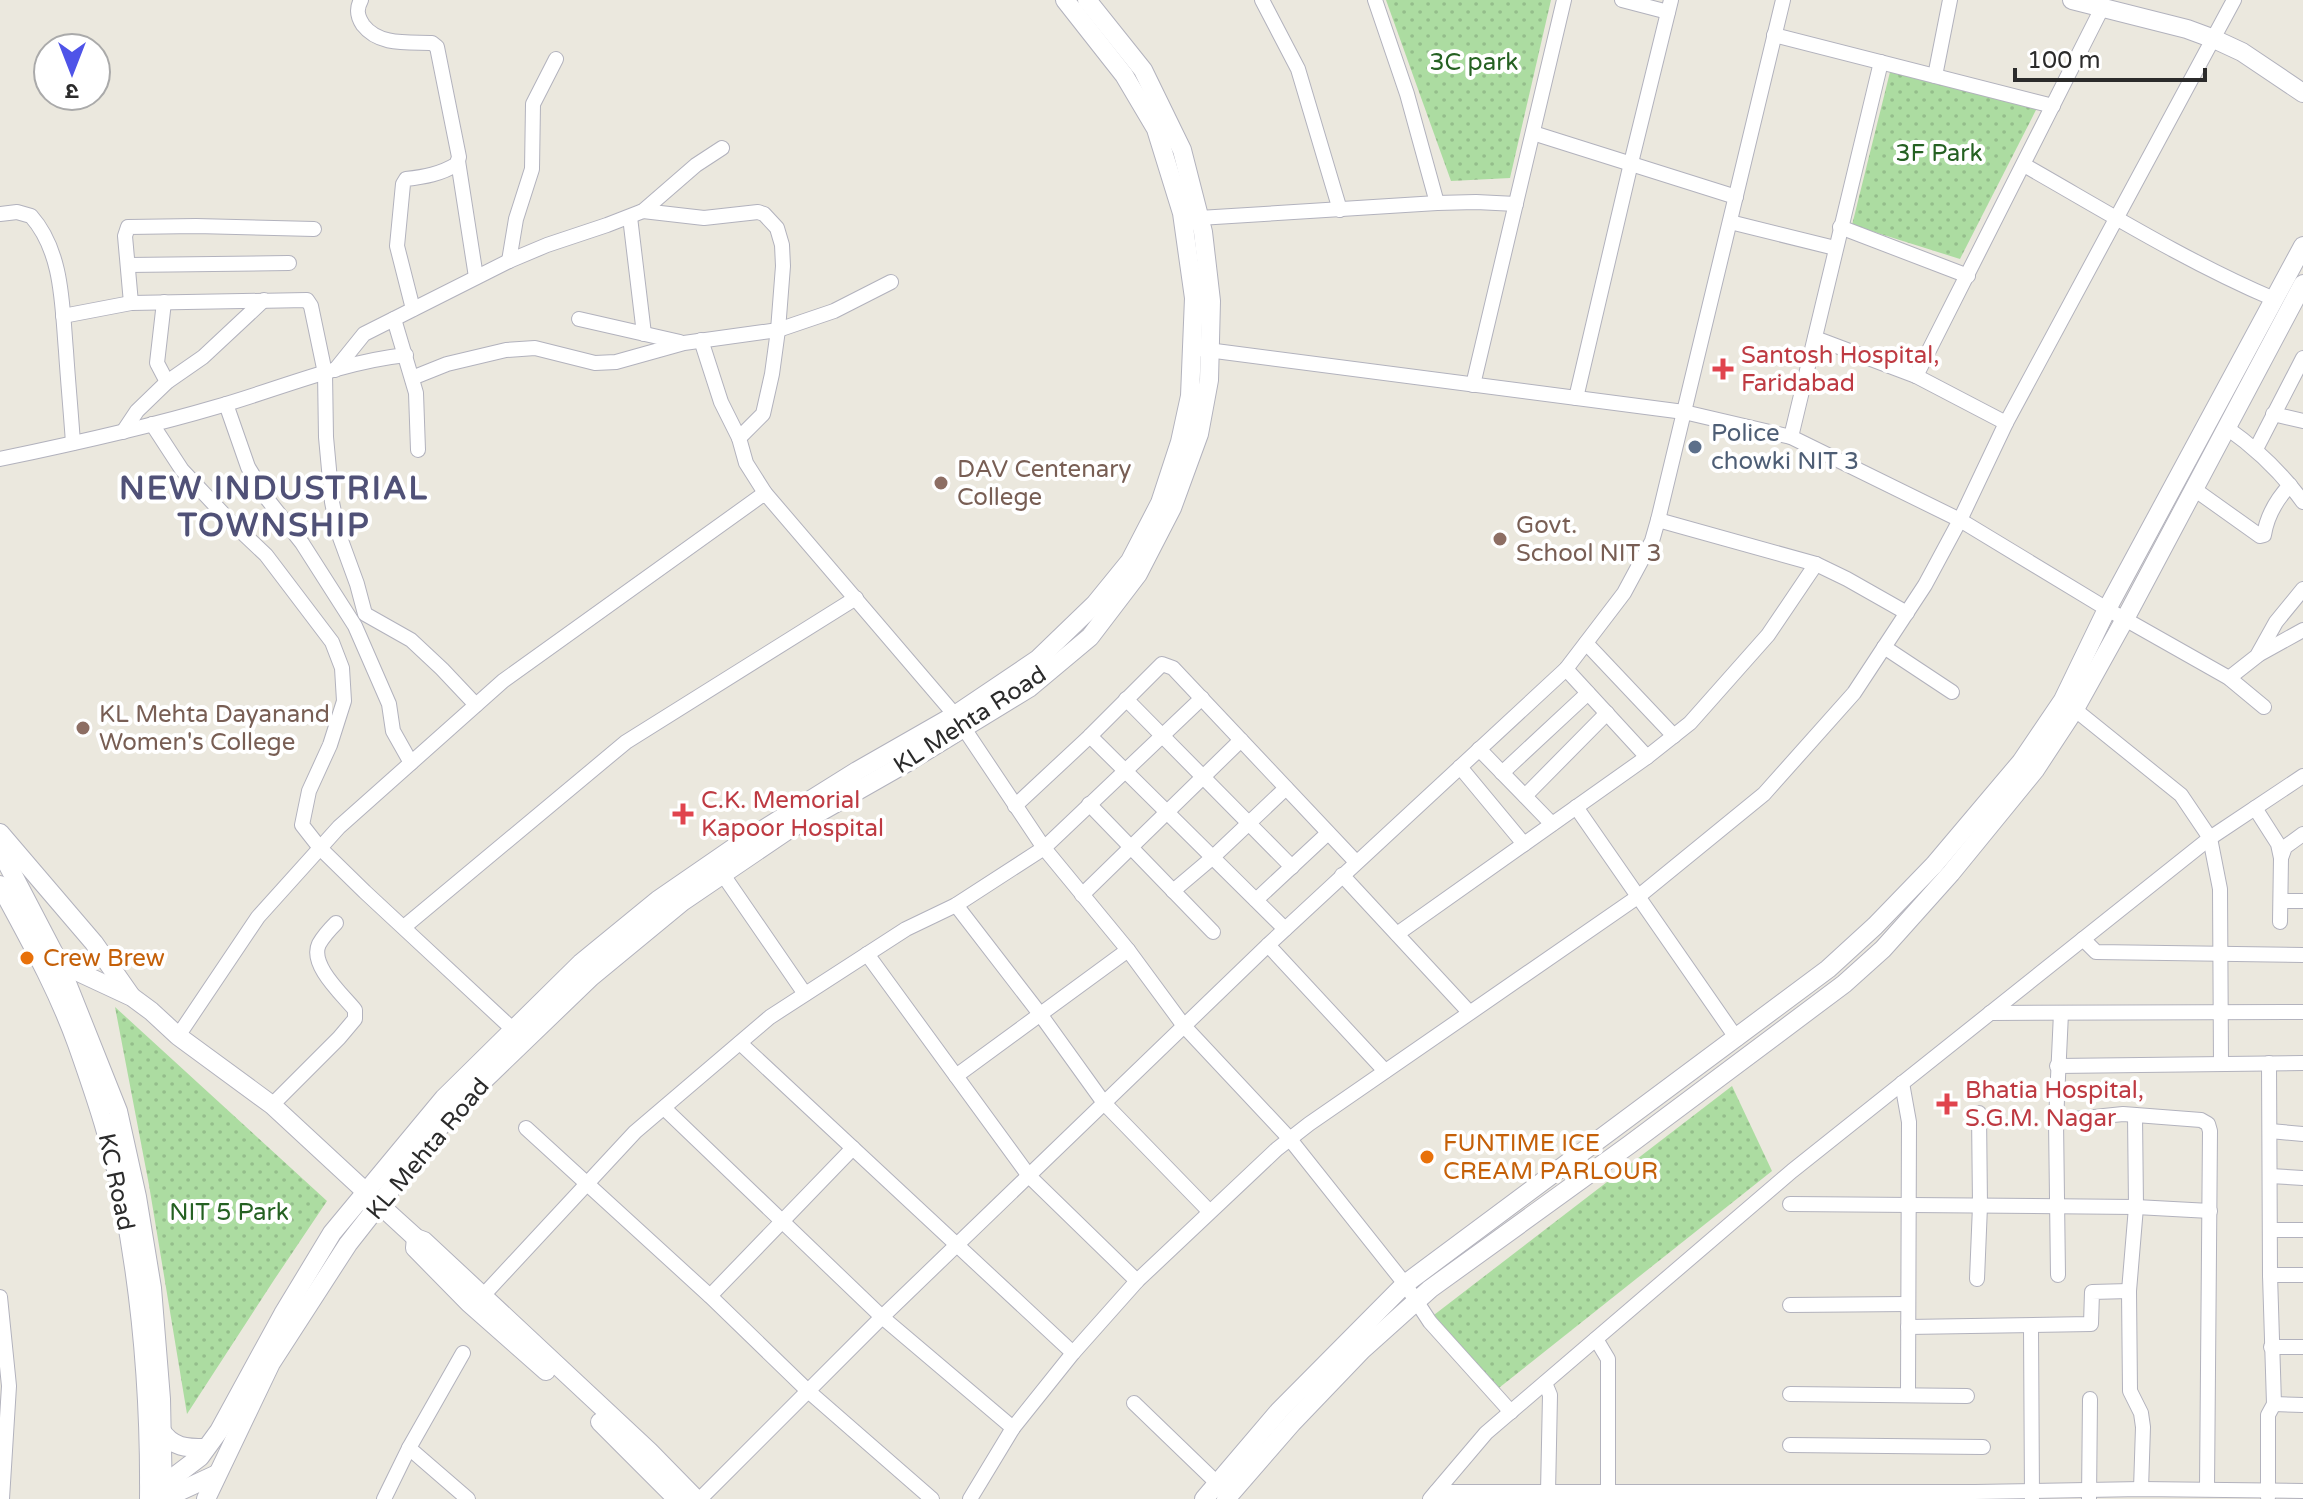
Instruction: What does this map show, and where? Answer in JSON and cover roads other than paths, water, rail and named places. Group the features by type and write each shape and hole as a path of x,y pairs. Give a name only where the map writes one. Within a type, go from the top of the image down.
{"street":[{"path":"361,0 359,18 371,34 383,40 432,43 437,47 476,277"},
{"name":"KL Mehta Road","path":"156,1493 200,1457 219,1431 283,1314 332,1233 373,1198 519,1036 719,868 785,832 959,722 1029,688 1090,637 1138,574 1172,508 1199,434 1209,380 1201,349 1182,213 1156,129 1124,75 1065,0"},
{"name":"KL Mehta Road","path":"1087,0 1143,70 1182,150 1203,232 1211,301 1201,349"},
{"path":"1262,0 1298,69 1340,210"},
{"path":"1375,0 1407,94 1437,203"},
{"path":"1473,385 1564,0"},
{"path":"1576,398 1670,6 1622,0"},
{"path":"0,833 94,943 132,997 178,1036 272,1105 416,1238 415,1248 649,1451 698,1499 1268,945 1566,669 1624,593 1652,541 1658,520 1783,0"},
{"path":"1935,76 1950,0"},
{"path":"2072,0 2112,6 2214,39 2242,52 2303,93"},
{"path":"970,1499 1013,1428 1073,1353 1137,1281 1289,1138 1639,896 1764,794 1854,693 1925,585 2006,423 2234,0"},
{"path":"1916,376 2053,106 2112,6"},
{"path":"1774,35 2053,106"},
{"path":"509,261 516,219 532,169 533,104 556,59"},
{"path":"1791,437 1881,62"},
{"path":"1533,133 1736,197"},
{"path":"330,372 364,334 509,261 636,214 722,148"},
{"path":"413,309 397,246 403,184 406,179 429,176 455,166 458,161"},
{"path":"2024,165 2244,286 2274,299"},
{"path":"1199,218 1437,203 1516,204"},
{"path":"636,214 704,218 758,212 773,221 780,235 783,253 772,374 763,414 739,438"},
{"path":"0,214 31,216 57,267 73,443"},
{"path":"636,214 644,334"},
{"path":"1730,222 1835,248"},
{"path":"131,303 125,231 128,227 314,229"},
{"path":"1840,227 1968,276"},
{"path":"1204,1499 1227,1494 1362,1350 1417,1300 1844,984 1883,949 1951,873 2035,770 2069,704 2107,609 2303,246"},
{"path":"128,265 289,263"},
{"path":"412,378 447,364 506,350 535,348 595,363 616,362 684,343 778,330 834,311 891,282"},
{"path":"1227,1494 1279,1411 1405,1284 1828,969 1924,875 2069,704 2125,619 2303,284"},
{"path":"63,316 131,303 304,299 309,302 330,372 326,437 332,502 338,532 365,614 411,640 476,705"},
{"path":"123,432 137,411 167,382 203,357 264,300"},
{"path":"164,302 157,363 167,382"},
{"path":"394,319 416,393 418,450"},
{"path":"579,319 684,343"},
{"path":"1815,338 1916,376 2006,423"},
{"path":"701,340 721,402 739,438 746,463 765,493 959,722 1044,848 1128,950 1184,1026 1289,1138 1405,1284 1430,1322 1511,1412"},
{"path":"1201,349 1684,412 1791,437 1960,520 2229,678 2264,707"},
{"path":"0,459 123,432 373,359 406,355"},
{"path":"2256,449 2303,358"},
{"path":"226,404 248,467 355,626 389,704 393,731 411,763"},
{"path":"2273,414 2303,421"},
{"path":"152,424 182,470 266,555 332,642 342,668 344,701 330,745 309,791 302,825 320,848 519,1036"},
{"path":"2227,428 2256,449 2303,502"},
{"path":"2194,489 2260,536 2264,535 2277,499 2290,485"},
{"path":"178,1036 258,917 339,827 503,681 765,493"},
{"path":"1658,520 1816,564 1907,613"},
{"path":"1397,934 1647,757 1690,723 1768,635 1816,564"},
{"path":"2257,656 2276,622 2303,589"},
{"path":"404,927 626,742 856,598"},
{"path":"2229,678 2257,656 2303,630"},
{"path":"1586,643 1674,736"},
{"path":"1884,647 1952,692"},
{"path":"1015,806 1162,664 1173,668 1356,862"},
{"path":"1566,669 1647,757"},
{"path":"1502,773 1588,693"},
{"path":"478,1301 635,1132 770,1017 906,929 956,905 1044,848 1202,698"},
{"path":"1126,699 1292,867"},
{"path":"2069,704 2181,795 2210,838 2220,889 2221,1064"},
{"path":"1525,796 1607,713"},
{"path":"1090,736 1285,929"},
{"path":"1082,895 1241,740"},
{"path":"1479,749 1552,824"},
{"path":"1460,767 1524,844"},
{"path":"1433,1495 1486,1433 1792,1171 2210,838 2303,776"},
{"path":"1173,891 1286,788"},
{"path":"1089,804 1213,932"},
{"path":"1576,807 1737,1039"},
{"path":"2255,808 2278,844 2281,858 2280,922"},
{"path":"1256,900 1328,833"},
{"path":"2281,858 2285,847 2303,834"},
{"path":"0,850 59,963 118,1111 137,1197 152,1288 161,1399 156,1493 193,1487 217,1474"},
{"path":"719,868 805,994"},
{"path":"1342,875 1469,1012"},
{"name":"KC Road","path":"0,885 40,958 76,1041 104,1125 123,1201 146,1378 156,1493"},
{"path":"2281,901 2303,901"},
{"path":"956,905 1104,1103 1209,1211"},
{"path":"272,1105 355,1019 355,1010 325,974 317,959 318,946 336,923"},
{"path":"2083,939 2096,952 2303,955"},
{"path":"1268,945 1385,1071"},
{"path":"956,1076 1128,950"},
{"path":"867,954 1029,1176 1137,1281"},
{"path":"40,958 59,963 132,997"},
{"path":"1990,1013 2303,1012"},
{"path":"2058,1275 2056,1121 2061,1013"},
{"path":"740,1043 1073,1353"},
{"path":"2268,1495 2268,1415 2274,1404 2269,1063"},
{"path":"2057,1066 2303,1063"},
{"path":"1902,1083 1909,1122 1908,1395"},
{"path":"664,1108 882,1317 1013,1428"},
{"path":"1977,1279 1979,1113"},
{"path":"2056,1121 2123,1114 2201,1120 2208,1124 2207,1489"},
{"path":"2135,1115 2136,1207 2129,1291 2130,1391 2141,1413 2143,1427 2136,1493"},
{"path":"526,1128 710,1296 807,1390 932,1499"},
{"path":"2270,1131 2303,1134"},
{"path":"710,1296 853,1148"},
{"path":"2270,1176 2303,1178"},
{"name":"KL Mehta Road","path":"206,1499 271,1363 348,1244 373,1198"},
{"path":"1790,1204 2136,1207 2210,1211"},
{"path":"2270,1230 2303,1230"},
{"path":"2270,1275 2303,1275"},
{"path":"1908,1327 2091,1324 2092,1292 2129,1291"},
{"path":"0,1297 5,1386 2,1499"},
{"path":"478,1301 677,1499"},
{"path":"1790,1305 1908,1304"},
{"path":"2031,1327 2032,1496"},
{"path":"1596,1339 1608,1359 1608,1492"},
{"path":"2271,1347 2303,1347"},
{"path":"384,1499 463,1353"},
{"path":"1545,1383 1550,1395 1548,1492"},
{"path":"1790,1394 1967,1396"},
{"path":"2089,1494 2090,1399"},
{"path":"1134,1403 1227,1494"},
{"path":"2274,1404 2303,1405"},
{"path":"161,1430 177,1446 206,1448"},
{"path":"1790,1445 1983,1447"},
{"path":"409,1448 468,1499"},
{"path":"1433,1495 1608,1492 1643,1496 2032,1496 2207,1489 2228,1494 2268,1495 2303,1491"}],"place":[{"name":"Santosh Hospital, Faridabad","path":"1723,369"},
{"name":"Police chowki NIT 3","path":"1695,447"},
{"name":"DAV Centenary College","path":"941,483"},
{"name":"Govt. School NIT 3","path":"1500,539"},
{"name":"KL Mehta Dayanand Women's College","path":"83,728"},
{"name":"C.K. Memorial Kapoor Hospital","path":"683,814"},
{"name":"Crew Brew","path":"27,958"},
{"name":"Bhatia Hospital, S.G.M. Nagar","path":"1947,1104"},
{"name":"FUNTIME ICE CREAM PARLOUR","path":"1427,1157"}],"district":[{"name":"NEW INDUSTRIAL TOWNSHIP","path":"274,508"}],"park label":[{"name":"3C park","path":"1474,62"},
{"name":"3F Park","path":"1939,153"},
{"name":"NIT 5 Park","path":"229,1212"}]}
